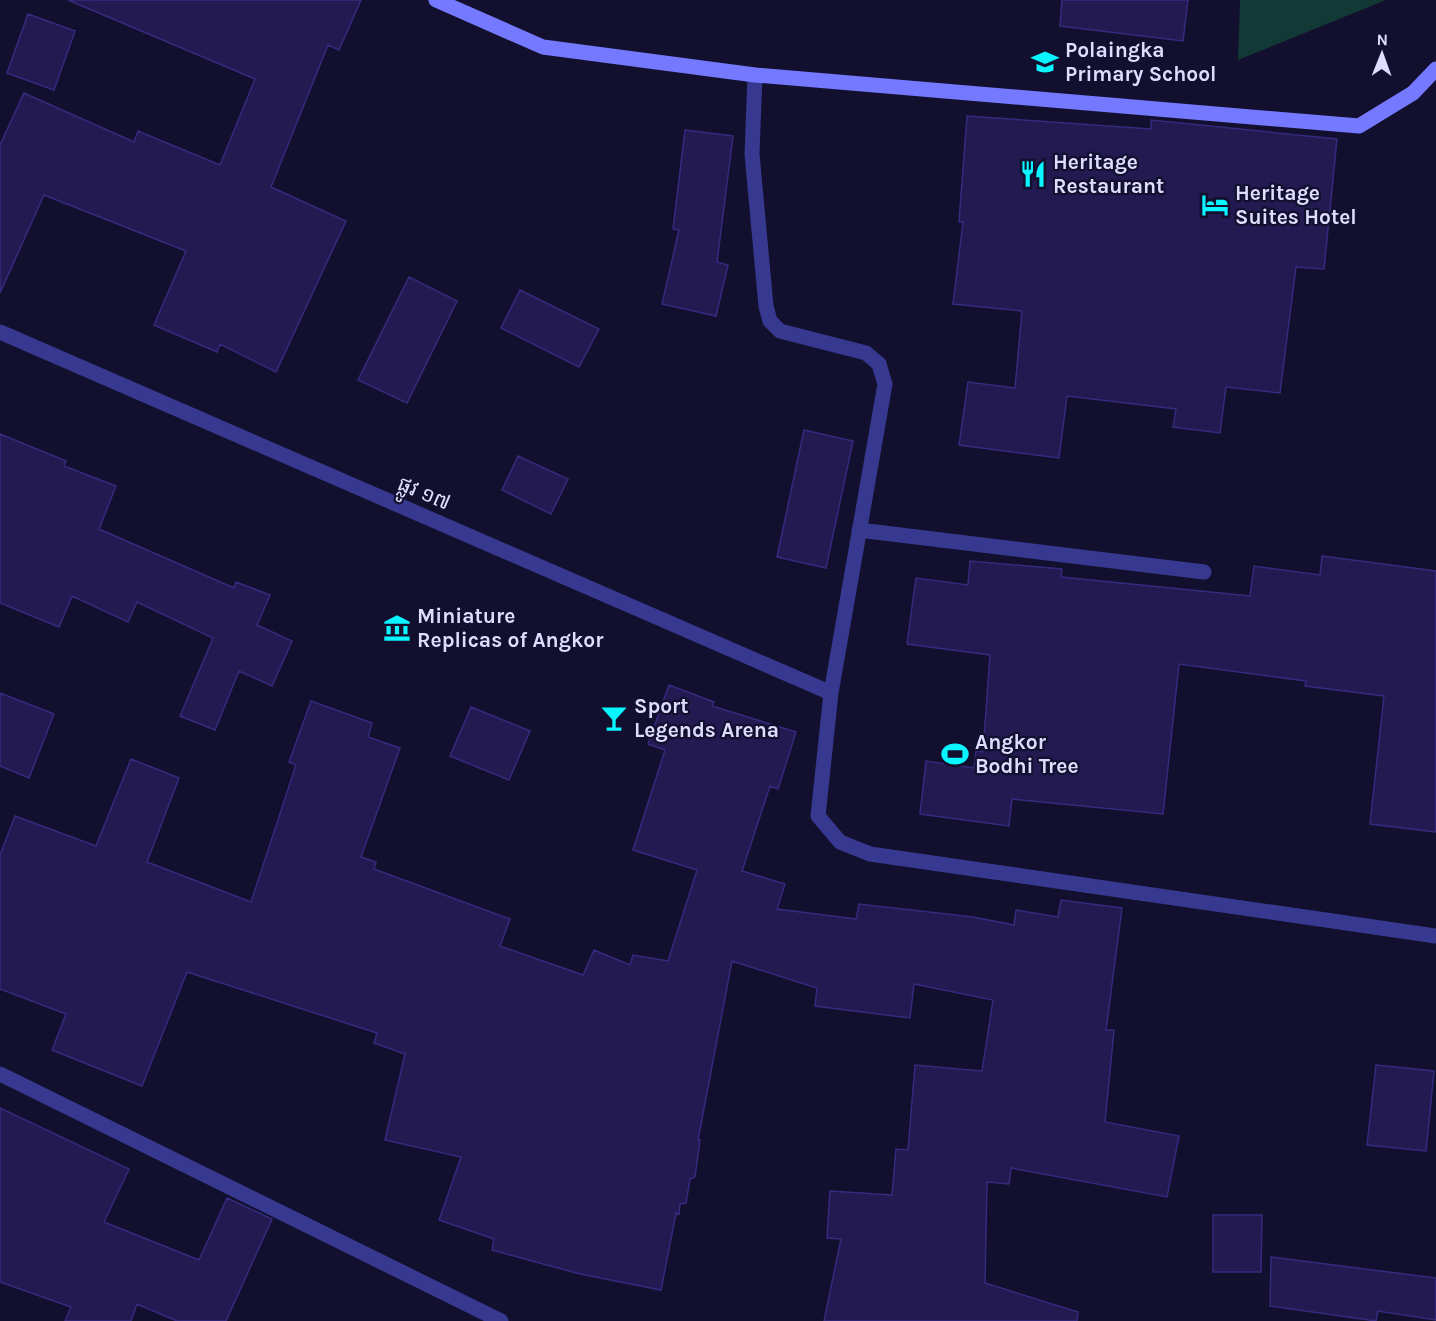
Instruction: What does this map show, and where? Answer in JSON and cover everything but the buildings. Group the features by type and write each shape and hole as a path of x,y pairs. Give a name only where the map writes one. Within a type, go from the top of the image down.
{"street":[{"path":"436,0 543,48 755,75 1359,126 1413,93 1436,69"},
{"path":"755,75 752,154 766,306 770,321 780,331 866,352 879,364 885,384 831,693 818,816 840,842 870,854 1436,936"},
{"name":"ផ្លូវ ១៧","path":"0,332 831,693"},
{"path":"859,530 1204,572"},
{"path":"0,1074 501,1321"}],"green space":[{"path":"1240,0 1386,0 1238,60"}],"place":[{"name":"Polaingka Primary School","path":"1045,62"},
{"name":"Heritage Restaurant","path":"1033,174"},
{"name":"Heritage Suites Hotel","path":"1215,205"},
{"name":"Miniature Replicas of Angkor","path":"397,628"},
{"name":"Sport Legends Arena","path":"614,718"},
{"name":"Angkor Bodhi Tree","path":"955,754"}]}
